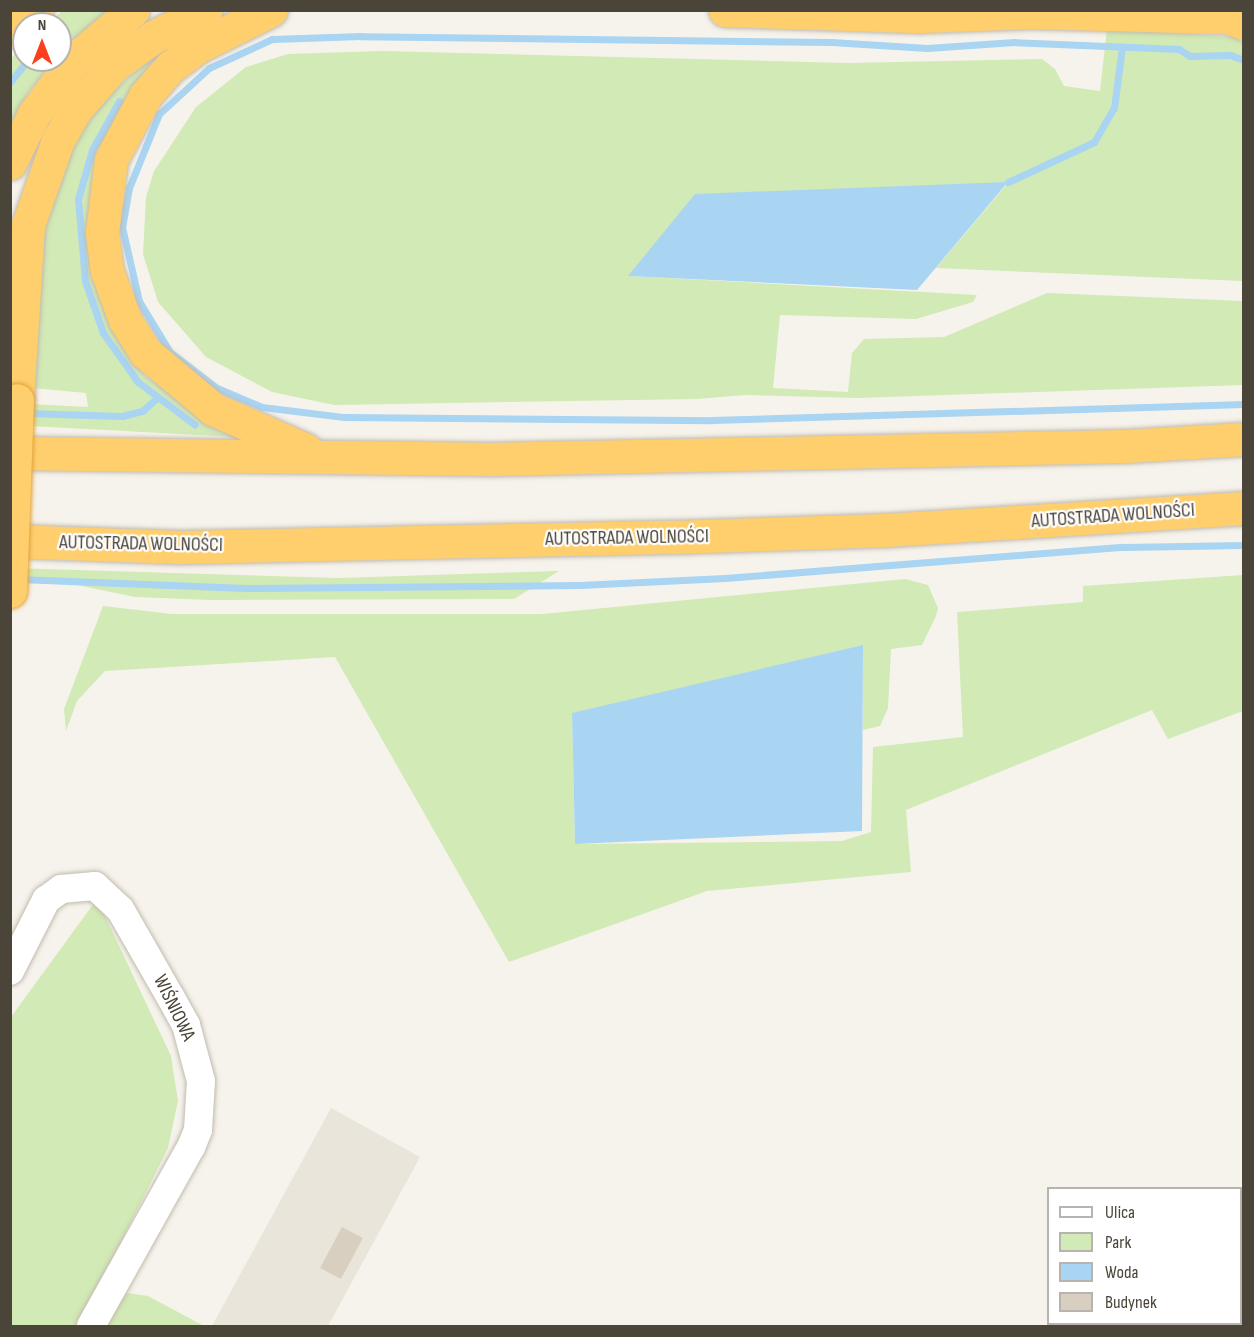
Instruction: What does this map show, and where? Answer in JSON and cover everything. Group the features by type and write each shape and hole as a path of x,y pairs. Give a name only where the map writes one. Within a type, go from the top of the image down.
{"highway":[{"path":"10,32 37,10"},
{"path":"10,163 34,114 63,75 97,39 133,10"},
{"path":"10,591 17,400 28,225 58,140 75,110 113,66 153,37 206,10"},
{"path":"270,10 199,46 171,66 144,96 111,160 102,232 106,271 125,320 144,352 213,409 324,457"},
{"path":"725,10 921,16 1032,12 1218,17 1244,22"},
{"path":"10,453 505,459 1125,446 1244,439"},
{"name":"AUTOSTRADA WOLNOŚCI","path":"10,541 180,547 684,536 886,530 1244,508"}],"street":[{"name":"WIŚNIOWA","path":"10,971 46,900 61,889 95,886 120,909 186,1025 201,1081 198,1130 191,1147 91,1326"}],"shaded area":[{"path":"331,1108 420,1157 328,1326 212,1326"}],"green space":[{"path":"110,11 72,44 72,12 61,12"},
{"path":"223,20 121,109 109,323 145,376 236,437 11,425 10,403 88,407 86,393 32,388 45,222 59,168 90,112 153,56"},
{"path":"1107,29 1234,37 1243,42 1243,281 936,268 1008,183 629,276 977,295 973,302 916,319 780,315 773,388 848,392 852,353 864,339 944,337 1047,293 1243,301 1243,385 858,398 745,395 696,399 334,405 272,392 206,357 158,302 143,254 146,197 154,171 196,107 246,67 288,54 382,51 848,63 1042,59 1055,69 1064,86 1100,91"},
{"path":"11,58 12,72 45,72 28,93 11,128"},
{"path":"11,568 339,578 559,571 514,599 211,600 135,597 48,579 11,579"},
{"path":"1243,575 1243,711 1168,739 1152,710 906,810 911,872 707,891 509,962 335,657 105,671 77,701 66,731 64,709 103,606 172,614 542,614 905,579 928,585 938,608 936,616 922,645 891,649 888,708 880,726 863,730 863,645 572,714 575,844 842,841 871,832 873,747 963,737 957,612 1083,602 1083,586"},
{"path":"97,899 171,1056 178,1101 168,1148 79,1326 11,1326 11,1017"},
{"path":"128,1293 148,1296 204,1326 100,1326 115,1297"}],"water":[{"path":"1008,182 917,290 628,276 695,194"},
{"path":"863,645 862,831 575,844 572,713"}],"building":[{"path":"342,1227 363,1238 341,1279 320,1268"}],"waterway":[{"path":"1244,60 1230,55 1190,56 1179,49 1014,42 927,48 831,42 361,36 272,39 209,68 159,114 129,188 122,227 139,301 170,352 217,388 262,407 344,417 712,420 1244,404"},
{"path":"1008,182 1094,142 1114,108 1122,47"},
{"path":"10,82 18,72"},
{"path":"119,101 92,150 78,199 85,281 103,333 138,382 195,425"},
{"path":"25,413 122,416 142,411 157,398"},
{"path":"19,579 246,588 580,585 725,578 1123,547 1244,545"}]}
